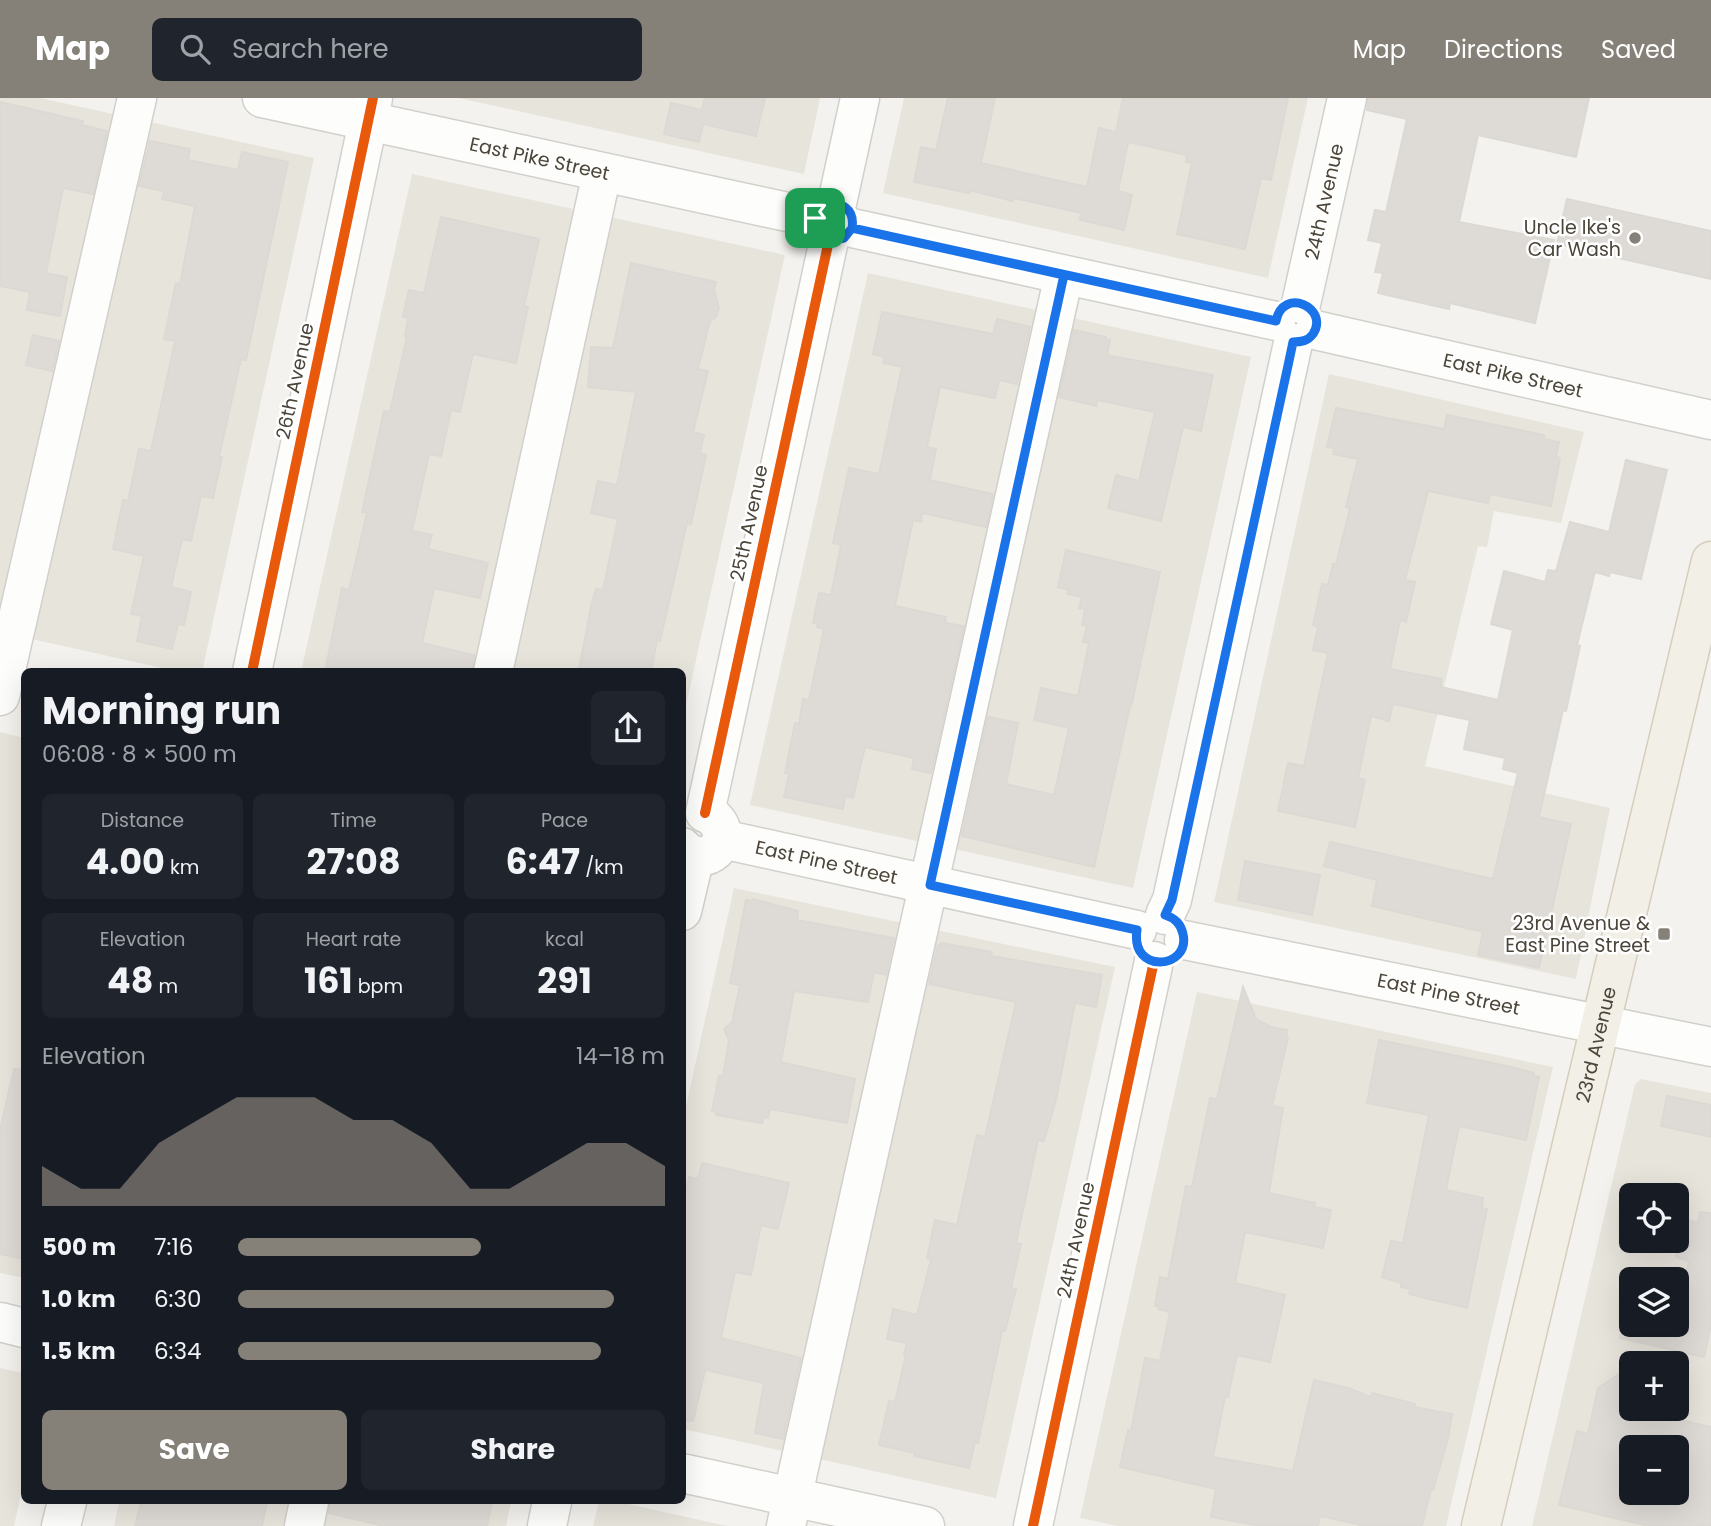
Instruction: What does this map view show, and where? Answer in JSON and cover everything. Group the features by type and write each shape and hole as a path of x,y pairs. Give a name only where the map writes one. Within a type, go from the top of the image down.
{"main road":[{"name":"23rd Avenue","path":"1481,1526 1711,561"}],"street":[{"path":"7,684 137,98"},
{"name":"East Pike Street","path":"262,98 371,110 602,173 1296,324 1711,420"},
{"name":"25th Avenue","path":"686,891 860,98"},
{"name":"24th Avenue","path":"1033,1526 1160,937 1175,887 1347,98"},
{"name":"26th Avenue","path":"252,668 371,110"},
{"path":"494,668 602,173"},
{"path":"790,1511 1064,275"},
{"name":"East Pine Street","path":"697,836 1160,937 1711,1047"},
{"path":"0,1322 21,1327"},
{"path":"686,1474 790,1511 925,1526"},
{"path":"61,1526 66,1504"},
{"path":"304,1526 309,1504"},
{"path":"547,1526 552,1504"}],"shaded area":[{"path":"0,98 40,98 314,158 203,668 162,668 0,632"},
{"path":"459,98 820,98 804,174"},
{"path":"904,98 1308,98 1268,278 883,193"},
{"path":"412,174 785,255 686,705 686,668 302,668"},
{"path":"868,273 1251,357 1133,888 750,805"},
{"path":"1329,374 1584,432 1561,523 1494,511 1487,547 1478,546 1425,766 1610,808 1576,979 1214,902"},
{"path":"0,732 21,737 21,1277 0,1273"},
{"path":"734,888 1115,967 996,1498 686,1430 686,1106"},
{"path":"1197,992 1553,1067 1446,1526 1118,1526 1080,1518"},
{"path":"1641,1079 1711,1093 1711,1526 1532,1526 1635,1084"},
{"path":"0,1368 21,1372 21,1494 14,1526 0,1526"},
{"path":"119,1504 511,1504 506,1526 114,1526"},
{"path":"598,1504 628,1504 727,1526 593,1526"}],"building":[{"path":"705,98 765,98 756,136 703,124 699,142 664,134 671,103 702,110"},
{"path":"948,98 995,98 981,163 1087,187 1099,128 1116,132 1123,98 1288,98 1271,180 1261,178 1245,249 1177,234 1192,163 1186,162 1187,155 1128,142 1118,191 1132,195 1124,230 1080,220 1081,213 1014,198 1013,201 969,190 969,193 914,182 921,147 936,150"},
{"path":"1368,98 1589,98 1576,157 1478,135 1459,222 1554,240 1535,323 1450,303 1449,309 1378,293 1383,273 1375,272 1382,243 1368,240 1375,210 1386,212 1407,119 1367,110"},
{"path":"0,102 83,121 82,125 107,131 93,194 63,188 46,273 67,277 60,316 27,310 30,292 0,286"},
{"path":"150,141 190,149 188,160 238,170 242,152 288,162 246,360 241,359 219,457 222,457 213,498 201,496 191,541 182,539 171,587 191,592 184,625 178,624 172,649 137,641 142,616 131,614 144,556 113,549 123,500 128,501 139,449 151,451 175,341 164,339 176,283 180,284 195,206 162,199 164,191 139,186"},
{"name":"Uncle Ike's Car Wash","path":"1567,199 1711,231 1711,279 1557,244"},
{"path":"441,217 539,239 524,306 528,307 516,363 473,354 460,412 451,410 441,456 429,454 412,531 432,535 428,549 488,563 480,598 434,588 422,643 474,655 472,668 326,668 342,588 349,590 367,513 362,512 384,411 390,412 407,337 408,318 403,315 409,290 424,293"},
{"path":"631,263 716,282 714,291 719,307 716,317 710,321 698,369 708,371 693,432 704,435 700,453 706,455 691,524 687,523 652,668 579,668 592,602 596,589 603,590 618,519 591,513 598,481 617,485 636,392 588,387 591,347 613,348"},
{"path":"882,312 993,334 997,319 1030,327 1017,384 999,380 995,398 940,387 927,447 936,449 930,480 993,494 986,527 922,513 921,522 913,520 895,606 946,617 945,623 964,626 931,773 912,769 914,758 865,747 853,798 845,796 843,809 784,797 789,774 785,773 795,723 799,724 803,699 809,700 824,629 813,623 819,593 831,595 841,545 833,543 849,468 879,474 902,367 883,363 884,357 873,354"},
{"path":"1074,330 1110,340 1107,355 1213,375 1201,431 1183,427 1161,521 1108,508 1116,475 1139,481 1155,412 1097,400 1096,406 1059,397"},
{"path":"33,335 59,341 52,371 26,365"},
{"path":"1336,408 1444,429 1447,415 1544,435 1544,439 1559,442 1556,457 1560,458 1551,506 1490,494 1488,503 1428,491 1405,580 1415,582 1406,622 1400,620 1390,669 1442,679 1441,687 1498,700 1513,630 1491,624 1504,571 1545,582 1548,570 1556,571 1570,522 1609,532 1626,460 1667,470 1641,579 1610,572 1609,576 1595,572 1577,645 1580,646 1566,711 1563,710 1539,817 1571,824 1539,968 1478,955 1483,932 1372,906 1377,880 1324,866 1330,842 1493,879 1518,773 1503,769 1505,758 1464,749 1470,720 1393,704 1389,721 1371,716 1358,778 1365,780 1355,827 1278,811 1288,763 1304,766 1328,653 1313,650 1318,627 1313,625 1322,584 1328,585 1333,564 1336,564 1350,509 1346,507 1358,459 1333,454 1335,448 1327,447"},
{"path":"1066,550 1160,572 1094,867 962,836 988,717 1018,723 1006,784 1054,795 1069,728 1034,720 1041,688 1078,696 1089,643 1083,642 1087,626 1082,625 1085,609 1079,608 1082,597 1068,594 1069,590 1058,587"},
{"path":"1245,861 1320,875 1312,915 1238,900"},
{"path":"753,899 798,911 797,920 894,938 886,975 874,972 868,1002 794,991 781,1062 855,1079 847,1123 770,1109 768,1118 764,1117 762,1123 716,1115 717,1112 712,1111 719,1076 723,1076 729,1040 724,1029 732,1022 740,985 730,983 746,900"},
{"path":"941,943 992,952 991,956 1102,975 1096,1007 1075,1003 1056,1100 1044,1141 1038,1140 1016,1243 1021,1244 1011,1288 1016,1289 1005,1331 1002,1331 978,1443 975,1442 969,1468 879,1445 889,1401 895,1402 906,1355 907,1343 887,1339 893,1309 917,1315 931,1259 927,1258 935,1220 957,1225 977,1135 985,1137 1016,1002 929,984 938,945"},
{"path":"1243,987 1256,1019 1271,1027 1287,1030 1288,1038 1272,1106 1283,1108 1269,1193 1315,1203 1314,1207 1331,1210 1323,1248 1245,1232 1235,1283 1285,1295 1270,1362 1237,1355 1213,1457 1293,1471 1314,1380 1371,1397 1372,1393 1415,1404 1414,1407 1452,1414 1448,1439 1422,1526 1365,1526 1320,1516 1318,1526 1261,1526 1211,1517 1216,1489 1120,1467 1128,1430 1131,1431 1145,1358 1160,1361 1170,1312 1155,1306 1160,1277 1168,1279 1186,1186 1192,1187 1210,1098 1217,1099"},
{"path":"1379,1040 1512,1067 1539,1077 1526,1140 1459,1126 1446,1190 1483,1198 1482,1208 1487,1209 1467,1308 1409,1294 1410,1289 1401,1287 1401,1283 1382,1277 1391,1241 1403,1243 1429,1115 1367,1103"},
{"path":"14,1069 21,1070 21,1258 0,1254 0,1130"},
{"path":"1667,1096 1711,1105 1711,1137 1661,1126"},
{"path":"702,1163 789,1183 778,1229 761,1225 751,1275 735,1272 721,1338 801,1358 783,1439 755,1433 764,1383 705,1370 693,1421 686,1420 686,1189 689,1177 698,1179"},
{"path":"1700,1212 1711,1213 1711,1325 1704,1357 1689,1354 1689,1351 1677,1351 1620,1338 1689,1337 1689,1261 1676,1257 1676,1253 1689,1253 1689,1221 1698,1223"},
{"path":"1619,1374 1619,1421 1684,1421 1711,1427 1711,1526 1649,1526 1559,1505 1577,1431 1588,1434 1598,1388"},
{"path":"140,1504 267,1504 262,1526 135,1526"},
{"path":"330,1504 492,1504 487,1526 384,1526 329,1513"}],"cycle path":[{"path":"253,668 373,98"},
{"path":"705,813 829,240"},
{"path":"1165,915 1172,900 1293,343"},
{"path":"1033,1526 1154,961"}],"place":[{"name":"Uncle Ike's Car Wash","path":"1635,238"},
{"name":"23rd Avenue & East Pine Street","path":"1664,934"}],"route":[{"path":"815,218 819,234 830,241 844,238 852,228 1064,275 930,885 1137,930 1137,947 1146,959 1156,962 1172,959 1182,948 1183,933 1176,920 1165,915 1172,900 1293,342 1307,340 1315,330 1316,318 1309,307 1303,304 1291,303 1285,306 1276,321 852,228 850,212 837,203 824,205 815,218"}]}
